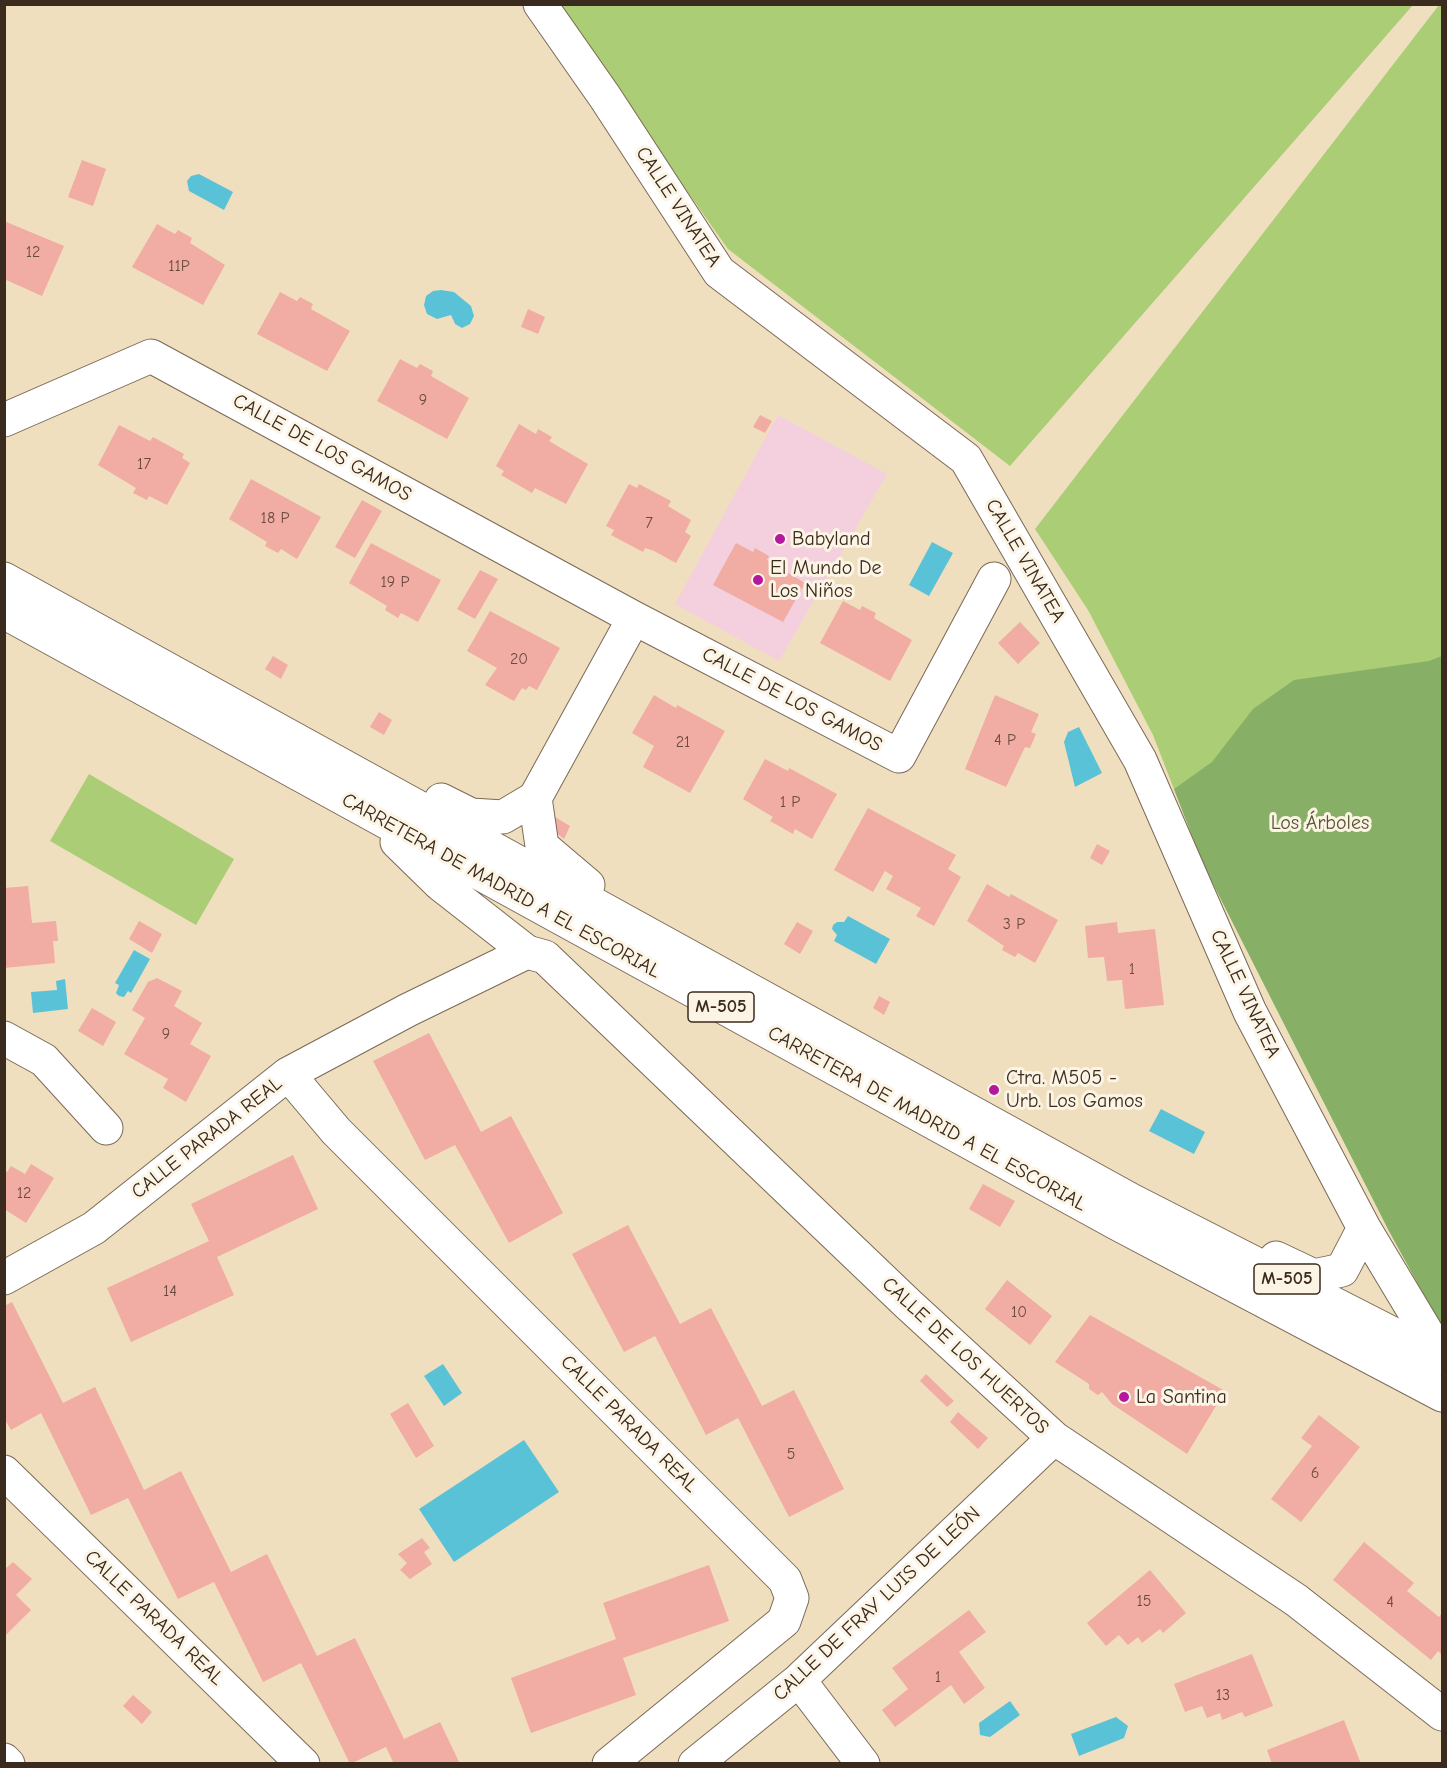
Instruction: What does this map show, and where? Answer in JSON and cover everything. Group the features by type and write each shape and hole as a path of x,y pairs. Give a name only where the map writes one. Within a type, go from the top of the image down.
{"main road":[{"name":"CALLE VINATEA","path":"540,4 605,97 719,272 966,459 1140,760 1250,1012 1364,1228 1443,1358"},
{"name":"CALLE DE LOS GAMOS","path":"4,420 152,356 634,618 899,756 994,579"},
{"name":"CARRETERA DE MADRID A EL ESCORIAL","path":"4,579 1131,1200 1443,1358"},
{"name":"CARRETERA DE MADRID A EL ESCORIAL","path":"4,612 1118,1224 1443,1395"},
{"path":"295,740 376,767 471,815 503,817 535,798 634,618"},
{"path":"535,798 542,846 640,929"},
{"name":"CALLE DE LOS HUERTOS","path":"368,813 440,884 527,952 545,957 908,1304 1054,1438 1296,1600 1443,1714"},
{"name":"CALLE PARADA REAL","path":"4,1278 94,1228 288,1074 408,1010 527,952"},
{"path":"4,1038 44,1059 106,1128"},
{"name":"CALLE PARADA REAL","path":"288,1074 336,1131 785,1580 792,1598 784,1621 609,1764"},
{"path":"1131,1200 1213,1227 1314,1276 1342,1270 1364,1228"},
{"name":"CALLE DE FRAY LUIS DE LEÓN","path":"695,1764 799,1680 1054,1438"},
{"name":"CALLE PARADA REAL","path":"4,1472 303,1764"},
{"path":"799,1680 863,1764"}],"shaded area":[{"name":"Babyland","path":"778,415 887,474 779,661 675,604"}],"green space":[{"path":"555,5 1413,5 1010,466 728,249"},
{"path":"1439,5 1442,5 1442,1328 1389,1231 1203,864 1153,735 1088,610 1035,529"},
{"name":"Los Árboles","path":"1442,656 1442,1328 1389,1231 1203,864 1174,789 1212,762 1253,709 1294,680 1429,661"},
{"path":"89,774 234,859 196,925 50,841"}],"water":[{"path":"199,174 233,192 224,210 189,191 187,181 191,176"},
{"path":"433,291 454,292 471,306 474,316 470,324 462,328 455,324 451,315 437,319 427,314 424,305 426,296"},
{"path":"932,542 953,553 929,596 909,585"},
{"path":"1079,727 1102,773 1075,787 1064,742 1068,732"},
{"path":"848,916 890,939 876,964 834,941 837,935 832,929 833,925 837,922 844,922"},
{"path":"134,950 150,959 131,993 128,991 124,997 119,996 116,993 119,985 115,983"},
{"path":"65,979 68,1009 33,1013 31,992 57,990 56,981"},
{"path":"1161,1109 1205,1132 1194,1154 1149,1131"},
{"path":"443,1364 462,1393 444,1406 424,1376"},
{"path":"524,1440 559,1492 454,1562 419,1509"},
{"path":"1010,1701 1020,1715 990,1737 980,1735 979,1723"},
{"path":"1116,1717 1128,1726 1124,1738 1079,1756 1071,1734"}],"building":[{"path":"82,160 106,169 93,206 68,197"},
{"path":"4,221 64,246 42,296 4,279"},
{"path":"157,224 175,234 178,230 192,238 190,243 225,265 203,305 132,267"},
{"path":"280,292 297,301 300,297 313,304 311,309 350,331 327,371 257,334"},
{"path":"528,309 545,317 538,334 521,327"},
{"path":"400,359 417,368 420,364 433,371 431,376 469,398 447,439 377,401"},
{"path":"760,415 772,421 765,433 753,427"},
{"path":"519,424 536,434 538,429 552,437 549,441 588,464 566,504 535,488 532,493 501,475 504,471 496,466"},
{"path":"119,425 150,441 153,437 184,454 182,458 190,463 167,505 149,496 147,500 133,493 136,488 98,465"},
{"path":"251,479 321,517 297,559 281,549 278,553 265,546 267,542 229,519"},
{"path":"629,484 637,488 639,484 671,501 668,506 691,520 685,532 691,536 676,563 645,548 643,552 611,535 614,530 606,526"},
{"path":"362,500 382,511 355,558 335,547"},
{"path":"371,543 441,580 418,622 401,613 398,618 385,610 387,606 349,583"},
{"path":"736,543 753,552 755,548 769,556 767,560 805,583 783,622 713,585"},
{"path":"480,570 498,579 475,619 457,609"},
{"path":"843,601 860,610 862,606 876,613 874,618 912,640 890,681 820,643"},
{"path":"490,611 560,648 537,690 529,686 526,690 522,688 514,701 485,685 497,668 467,651"},
{"path":"1020,622 1040,643 1018,664 998,643"},
{"path":"273,656 288,665 281,679 265,669"},
{"path":"654,695 725,731 690,793 643,767 654,746 632,733"},
{"path":"995,695 1039,714 1031,732 1036,734 1030,748 1025,747 1006,787 965,769"},
{"path":"379,712 392,720 384,735 370,727"},
{"path":"765,759 788,771 789,768 837,794 812,839 795,829 793,834 770,821 773,817 743,799"},
{"path":"868,808 956,855 948,869 961,877 934,926 916,916 921,908 886,889 893,876 885,871 873,892 834,870"},
{"path":"555,817 570,826 564,839 554,831"},
{"path":"1097,844 1110,851 1102,865 1090,858"},
{"path":"987,884 1009,897 1011,894 1058,920 1035,963 1018,953 1015,957 1002,950 1004,946 967,921"},
{"path":"28,886 32,923 56,921 58,941 53,941 55,963 4,968 4,888"},
{"path":"139,921 162,934 152,953 129,939"},
{"path":"797,922 813,931 800,954 784,944"},
{"path":"1117,922 1118,933 1155,929 1164,1005 1125,1009 1122,980 1107,981 1104,957 1088,958 1085,926"},
{"path":"157,978 182,991 174,1006 202,1023 190,1044 211,1056 186,1102 163,1088 168,1079 124,1054 145,1018 132,1010 148,982"},
{"path":"879,996 890,1002 884,1015 873,1008"},
{"path":"92,1008 116,1022 103,1046 78,1031"},
{"path":"429,1033 481,1132 511,1116 563,1213 509,1243 455,1145 425,1160 373,1061"},
{"path":"293,1155 318,1209 217,1257 234,1295 131,1342 107,1288 209,1241 191,1204"},
{"path":"31,1164 54,1178 26,1223 4,1209 4,1170 7,1172 11,1166 25,1174"},
{"path":"983,1184 1015,1201 1000,1227 969,1209"},
{"path":"628,1225 680,1324 711,1308 762,1406 794,1390 844,1489 789,1517 738,1418 706,1435 655,1336 624,1352 572,1254"},
{"path":"1007,1280 1052,1316 1030,1345 985,1309"},
{"path":"12,1302 63,1403 95,1387 144,1490 181,1471 231,1572 267,1554 317,1656 355,1638 404,1739 440,1722 460,1764 394,1764 386,1747 350,1764 301,1663 263,1682 214,1582 178,1599 128,1498 91,1515 41,1413 11,1430 4,1418 4,1306"},
{"path":"1090,1315 1225,1391 1187,1454 1112,1404 1102,1392 1098,1395 1089,1389 1089,1384 1055,1362"},
{"path":"926,1374 954,1401 947,1407 920,1381"},
{"path":"408,1403 434,1446 416,1458 390,1414"},
{"path":"958,1412 988,1438 978,1449 950,1422"},
{"path":"1319,1415 1360,1447 1301,1522 1271,1499 1312,1446 1301,1438"},
{"path":"422,1538 430,1548 424,1552 432,1564 410,1579 400,1570 407,1563 398,1554"},
{"path":"1364,1542 1414,1583 1407,1591 1439,1617 1442,1613 1442,1655 1438,1651 1431,1660 1333,1580"},
{"path":"13,1562 32,1579 16,1595 31,1610 4,1637 4,1570"},
{"path":"709,1565 729,1621 623,1658 636,1695 531,1733 511,1678 616,1639 603,1603"},
{"path":"1150,1570 1186,1613 1163,1633 1160,1629 1142,1643 1138,1637 1128,1645 1119,1635 1106,1646 1087,1623"},
{"path":"969,1610 986,1632 959,1652 985,1688 964,1704 951,1685 895,1727 882,1710 908,1689 892,1668"},
{"path":"1252,1654 1273,1706 1245,1717 1242,1712 1222,1720 1220,1713 1207,1718 1202,1706 1185,1712 1174,1684"},
{"path":"133,1695 152,1712 142,1724 123,1706"},
{"path":"1344,1720 1361,1764 1272,1764 1267,1750"}],"place":[{"name":"Babyland","path":"780,539"},
{"name":"El Mundo De Los Niños","path":"758,580"},
{"name":"Ctra. M505 - Urb. Los Gamos","path":"994,1090"},
{"name":"La Santina","path":"1124,1397"}]}
